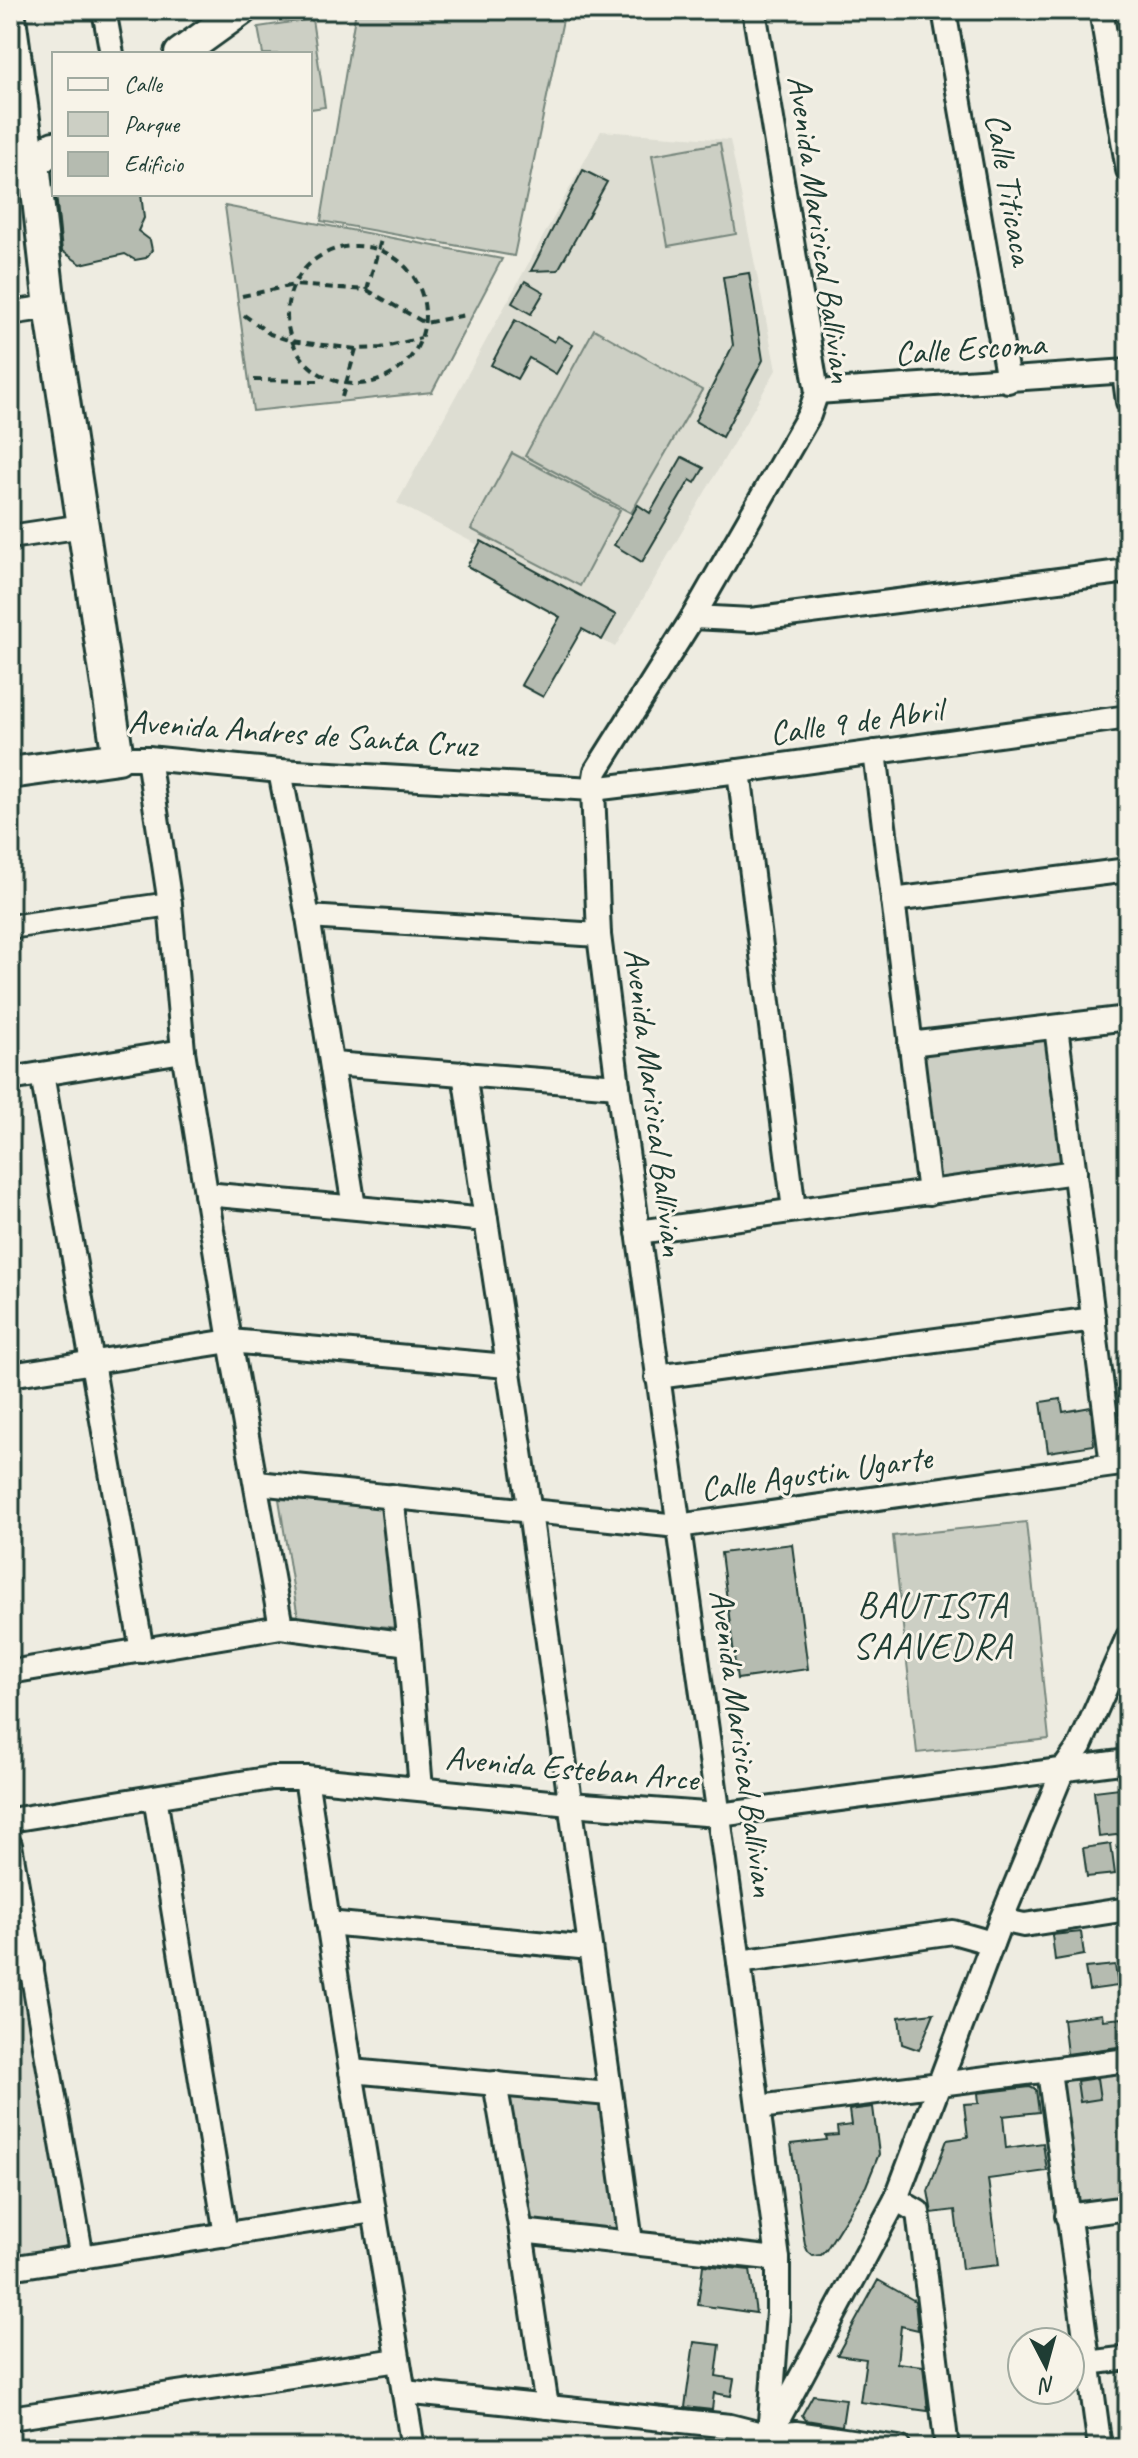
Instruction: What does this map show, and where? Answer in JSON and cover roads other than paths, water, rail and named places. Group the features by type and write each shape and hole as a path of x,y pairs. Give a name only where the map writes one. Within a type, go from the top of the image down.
{"street":[{"path":"104,10 112,52"},
{"path":"183,52 241,10"},
{"name":"Avenida Marisical Ballivian","path":"754,10 817,392 809,415 693,617 596,771 593,789 599,935 618,1086 778,2259 778,2312 766,2442"},
{"name":"Calle Titicaca","path":"944,10 1008,381"},
{"path":"1101,10 1121,83 1128,170"},
{"path":"12,15 50,307 118,758"},
{"path":"10,313 50,307"},
{"path":"1126,372 1128,402"},
{"name":"Calle Escoma","path":"817,392 1126,372"},
{"path":"10,537 83,526"},
{"path":"693,617 751,620 1128,571"},
{"name":"Calle 9 de Abril","path":"593,789 1128,717"},
{"path":"875,752 929,1193"},
{"name":"Avenida Andres de Santa Cruz","path":"10,773 118,758 148,758 280,771 593,789"},
{"path":"148,758 170,904 183,1051 281,1627"},
{"path":"280,771 333,1064 354,1207"},
{"path":"739,771 794,1210"},
{"path":"893,900 1128,870"},
{"path":"10,927 170,904"},
{"path":"308,917 599,935"},
{"path":"910,1044 1128,1018"},
{"name":"Calle Agustin Ugarte","path":"257,1483 678,1526 1120,1464 1094,1319 1056,1027"},
{"path":"10,1079 183,1051"},
{"path":"333,1064 618,1086"},
{"path":"464,1073 530,1512 631,2242"},
{"path":"42,1074 142,1651"},
{"path":"638,1232 1075,1172"},
{"path":"206,1194 486,1220"},
{"path":"657,1377 1094,1319"},
{"path":"10,1375 230,1341 507,1366"},
{"path":"392,1496 421,1789"},
{"path":"10,1672 281,1627 409,1644"},
{"path":"766,2442 896,2199 1001,1920 1063,1770 1080,1746 1128,1637"},
{"name":"Avenida Esteban Arce","path":"10,1820 272,1778 306,1778 719,1815 1128,1761"},
{"path":"306,1778 413,2448"},
{"path":"155,1797 226,2235"},
{"path":"10,1845 21,1968 82,2258"},
{"path":"1001,1920 1024,1925 1128,1909"},
{"path":"328,1923 590,1948"},
{"path":"739,1962 953,1932 992,1943"},
{"path":"759,2107 1128,2060"},
{"path":"351,2071 609,2094"},
{"path":"1049,2071 1100,2448"},
{"path":"495,2083 547,2407"},
{"path":"896,2199 918,2212 947,2448"},
{"path":"1067,2216 1128,2208"},
{"path":"10,2268 374,2211"},
{"path":"521,2231 778,2259"},
{"path":"1088,2363 1128,2358"},
{"path":"10,2418 398,2360"},
{"path":"404,2392 730,2426 766,2442 796,2433 899,2448"}],"district":[{"name":"BAUTISTA SAAVEDRA","path":"933,1626"}]}
